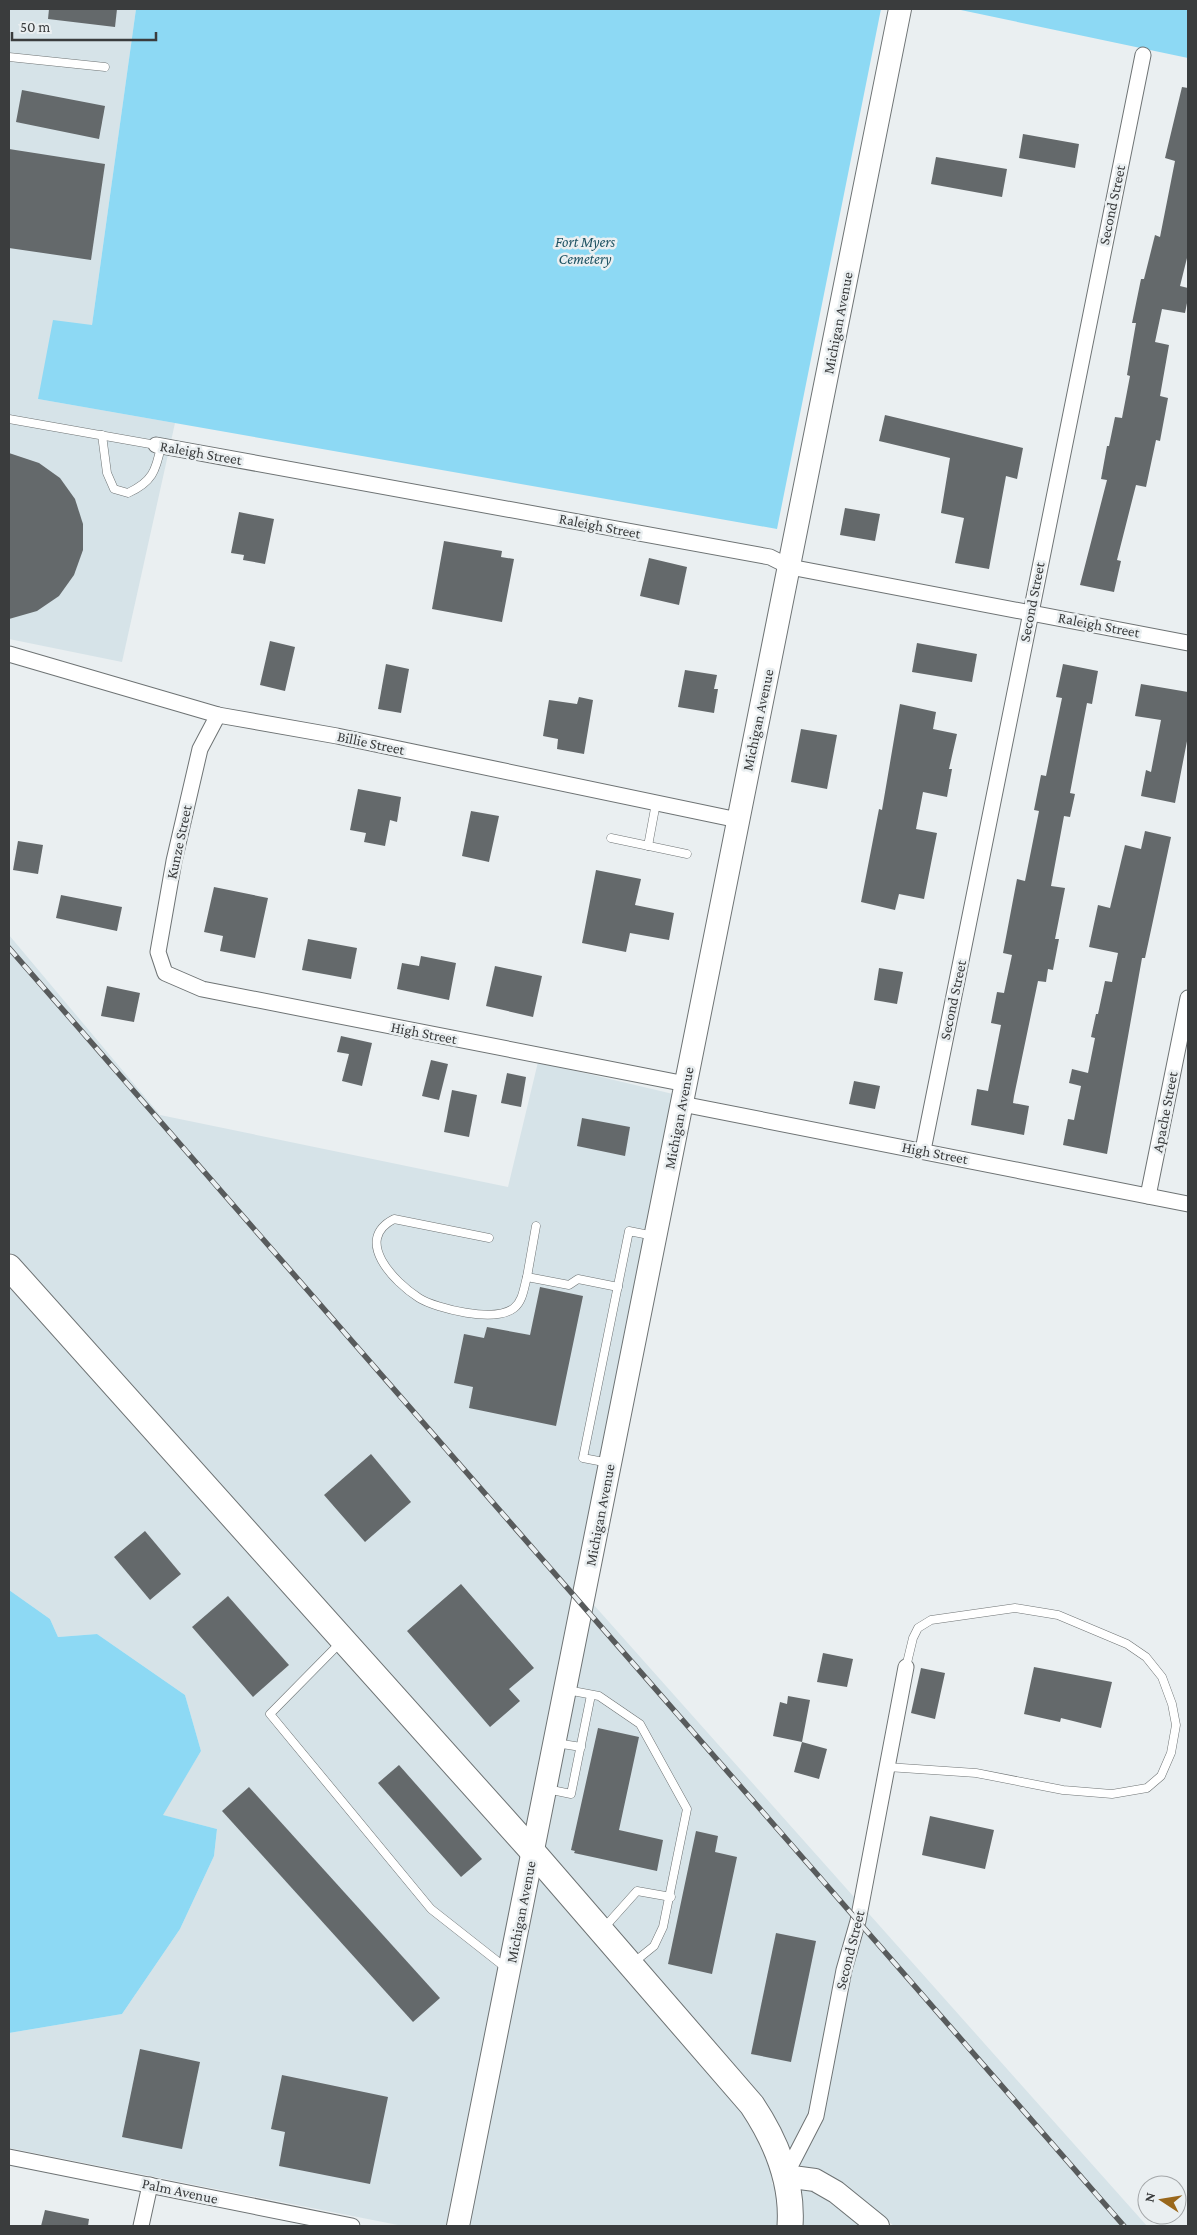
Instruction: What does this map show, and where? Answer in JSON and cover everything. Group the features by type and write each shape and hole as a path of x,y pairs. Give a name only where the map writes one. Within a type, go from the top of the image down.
{"main road":[{"path":"9,1266 533,1852 752,2105 769,2130 785,2176 790,2226"}],"street":[{"name":"Michigan Avenue","path":"458,2226 900,9"},
{"name":"Second Street","path":"923,1150 1143,55"},
{"name":"Raleigh Street","path":"159,445 770,557 790,567 1188,643"},
{"name":"Billie Street","path":"9,654 218,715 347,738 738,820"},
{"name":"Kunze Street","path":"165,973 158,952 174,861 200,749 218,715"},
{"name":"High Street","path":"165,973 202,989 684,1094 923,1150 1188,1204"},
{"name":"Apache Street","path":"1148,1196 1188,998"},
{"name":"Second Street","path":"785,2176 816,2116 844,1970 858,1921 906,1667"},
{"name":"Palm Avenue","path":"9,2157 352,2226"},
{"path":"785,2176 815,2180 836,2192 878,2226"},
{"path":"141,2226 150,2184"}],"lane":[{"path":"9,57 105,67"},
{"name":"Raleigh Street","path":"9,419 159,445"},
{"path":"102,435 107,473 114,488 128,494 145,486 157,467 159,445"},
{"path":"648,846 656,803"},
{"path":"611,838 687,854"},
{"path":"489,1238 394,1219 383,1225 376,1238 377,1254 387,1268 412,1292 435,1305 492,1316 504,1314 514,1308 521,1300 536,1226"},
{"path":"610,1464 583,1458 630,1230 656,1236"},
{"path":"527,1277 569,1285 578,1279 618,1287"},
{"path":"887,1767 976,1773 1063,1790 1112,1794 1147,1788 1161,1776 1171,1754 1176,1724 1172,1704 1162,1677 1146,1657 1127,1644 1058,1615 1015,1608 931,1620 918,1628 913,1638 906,1667"},
{"path":"343,1640 270,1714 431,1909 510,1970"},
{"path":"565,1690 598,1696 640,1724 687,1808 671,1897 663,1927 654,1946 631,1964"},
{"path":"545,1788 571,1794 591,1694"},
{"path":"554,1743 581,1747"},
{"path":"602,1930 637,1892 671,1897"}],"shaded area":[{"path":"9,9 136,9 92,325 38,399 175,423 122,662 9,639"},
{"path":"9,935 160,1115 508,1187 538,1062 673,1094 526,1828 9,1251"},
{"path":"9,1282 521,1854 446,2226 403,2226 9,2148 9,2033 122,2014 180,1929 214,1856 217,1829 162,1815 201,1751 185,1695 97,1634 58,1637 50,1619 9,1590"},
{"path":"593,1604 1137,2215 1137,2225 1147,2226 894,2226 842,2184 794,2167 545,1849"},
{"path":"540,1875 743,2111 759,2134 773,2176 772,2184 775,2185 779,2226 469,2226"},
{"path":"798,2188 812,2190 830,2200 862,2226 801,2226"}],"green space":[{"name":"Fort Myers Cemetery","path":"136,9 881,9 777,529 38,399 53,320 92,325"},
{"path":"956,9 1188,9 1188,58"},
{"path":"9,1590 50,1619 58,1637 97,1634 185,1695 201,1751 163,1815 217,1829 214,1856 180,1929 122,2014 9,2033"}],"building":[{"path":"49,9 117,9 115,27 48,19"},
{"path":"1182,87 1188,88 1188,254 1180,286 1188,288 1188,298 1185,313 1162,309 1155,342 1169,345 1160,396 1168,398 1160,441 1156,440 1146,487 1136,485 1117,560 1121,561 1114,592 1080,585 1107,480 1101,479 1107,446 1109,446 1115,417 1122,418 1130,376 1127,375 1136,323 1132,323 1141,279 1144,279 1155,235 1160,237 1175,161 1165,158"},
{"path":"22,90 105,106 99,139 16,122"},
{"path":"1023,134 1079,144 1075,168 1019,158"},
{"path":"9,149 105,164 91,260 9,248"},
{"path":"936,157 1007,169 1002,197 931,184"},
{"path":"885,415 1023,448 1017,479 1006,476 989,569 955,563 964,518 941,513 950,458 879,441"},
{"path":"9,453 39,463 60,478 75,499 83,524 83,550 74,575 59,596 37,611 9,619"},
{"path":"845,508 880,514 875,541 840,535"},
{"path":"239,512 274,519 265,564 243,560 244,555 231,553"},
{"path":"444,541 502,551 501,557 514,559 502,622 432,609"},
{"path":"649,558 687,567 679,605 640,596"},
{"path":"270,641 295,647 285,691 260,685"},
{"path":"917,643 977,654 972,682 912,672"},
{"path":"386,664 409,669 401,713 378,709"},
{"path":"1063,664 1098,671 1092,704 1087,703 1070,793 1075,794 1070,817 1064,816 1051,886 1065,888 1055,939 1059,939 1053,970 1048,969 1046,982 1038,981 1014,1096 1013,1103 1029,1106 1024,1135 971,1125 977,1089 988,1091 1001,1025 991,1023 997,992 1004,993 1012,955 1003,953 1017,879 1025,881 1039,811 1034,810 1041,775 1046,776 1062,698 1056,697"},
{"path":"685,670 717,675 714,689 718,689 714,713 678,707"},
{"path":"1141,684 1188,692 1188,736 1175,803 1141,796 1146,770 1151,772 1161,720 1135,716"},
{"path":"579,697 593,700 584,754 557,749 558,739 543,736 549,700 577,704"},
{"path":"900,704 936,712 933,729 957,734 949,769 952,769 947,797 923,792 916,829 937,833 924,899 899,894 895,910 861,902 879,809 882,810"},
{"path":"801,729 837,735 827,789 791,782"},
{"path":"358,789 401,797 397,822 390,820 385,846 364,842 366,833 350,830"},
{"path":"471,811 499,816 489,862 462,856"},
{"path":"1145,831 1171,837 1145,958 1142,958 1107,1154 1063,1145 1068,1119 1074,1120 1081,1086 1069,1083 1072,1069 1088,1073 1095,1038 1091,1037 1096,1014 1098,1014 1105,981 1112,982 1118,953 1089,947 1098,905 1110,908 1125,845 1141,849"},
{"path":"18,841 43,845 38,874 13,870"},
{"path":"596,870 641,879 635,905 674,913 669,940 630,933 626,952 582,943"},
{"path":"214,887 268,898 255,958 220,951 223,936 204,932"},
{"path":"61,895 122,907 117,931 56,918"},
{"path":"308,939 357,948 351,979 302,970"},
{"path":"421,956 456,963 449,1000 397,989 402,963 419,966"},
{"path":"495,966 542,976 533,1017 486,1006"},
{"path":"879,968 903,972 897,1004 874,1000"},
{"path":"107,986 140,993 134,1022 101,1016"},
{"path":"341,1036 372,1043 362,1086 342,1081 349,1054 337,1052"},
{"path":"431,1060 448,1064 439,1100 422,1096"},
{"path":"507,1073 526,1077 521,1107 501,1103"},
{"path":"854,1081 880,1086 875,1109 849,1104"},
{"path":"452,1090 477,1095 469,1137 444,1132"},
{"path":"582,1118 630,1127 625,1156 577,1146"},
{"path":"540,1287 583,1296 556,1426 469,1408 473,1387 454,1383 464,1334 484,1338 487,1327 530,1335"},
{"path":"371,1454 411,1502 365,1542 324,1495"},
{"path":"145,1531 181,1574 150,1600 114,1557"},
{"path":"461,1584 534,1668 509,1689 520,1701 490,1727 407,1631"},
{"path":"228,1596 289,1665 253,1697 192,1627"},
{"path":"823,1653 853,1659 847,1687 817,1682"},
{"path":"1034,1667 1112,1682 1101,1728 1061,1718 1060,1722 1024,1714"},
{"path":"921,1668 945,1673 935,1719 911,1713"},
{"path":"788,1696 810,1700 802,1742 773,1736 780,1702 787,1704"},
{"path":"598,1728 639,1737 619,1830 663,1840 657,1871 574,1853 575,1851 571,1850"},
{"path":"802,1742 827,1749 819,1779 794,1772"},
{"path":"399,1765 482,1859 461,1877 378,1783"},
{"path":"249,1787 440,1998 413,2022 222,1811"},
{"path":"930,1816 994,1830 985,1869 922,1855"},
{"path":"696,1831 718,1836 715,1852 737,1857 712,1974 668,1964"},
{"path":"776,1933 816,1941 791,2062 751,2054"},
{"path":"140,2049 200,2062 182,2149 122,2137"},
{"path":"282,2075 388,2097 370,2184 279,2166 285,2132 271,2129"},
{"path":"45,2210 89,2219 88,2226 41,2226"}],"railway":[{"path":"9,948 1124,2226"}]}
